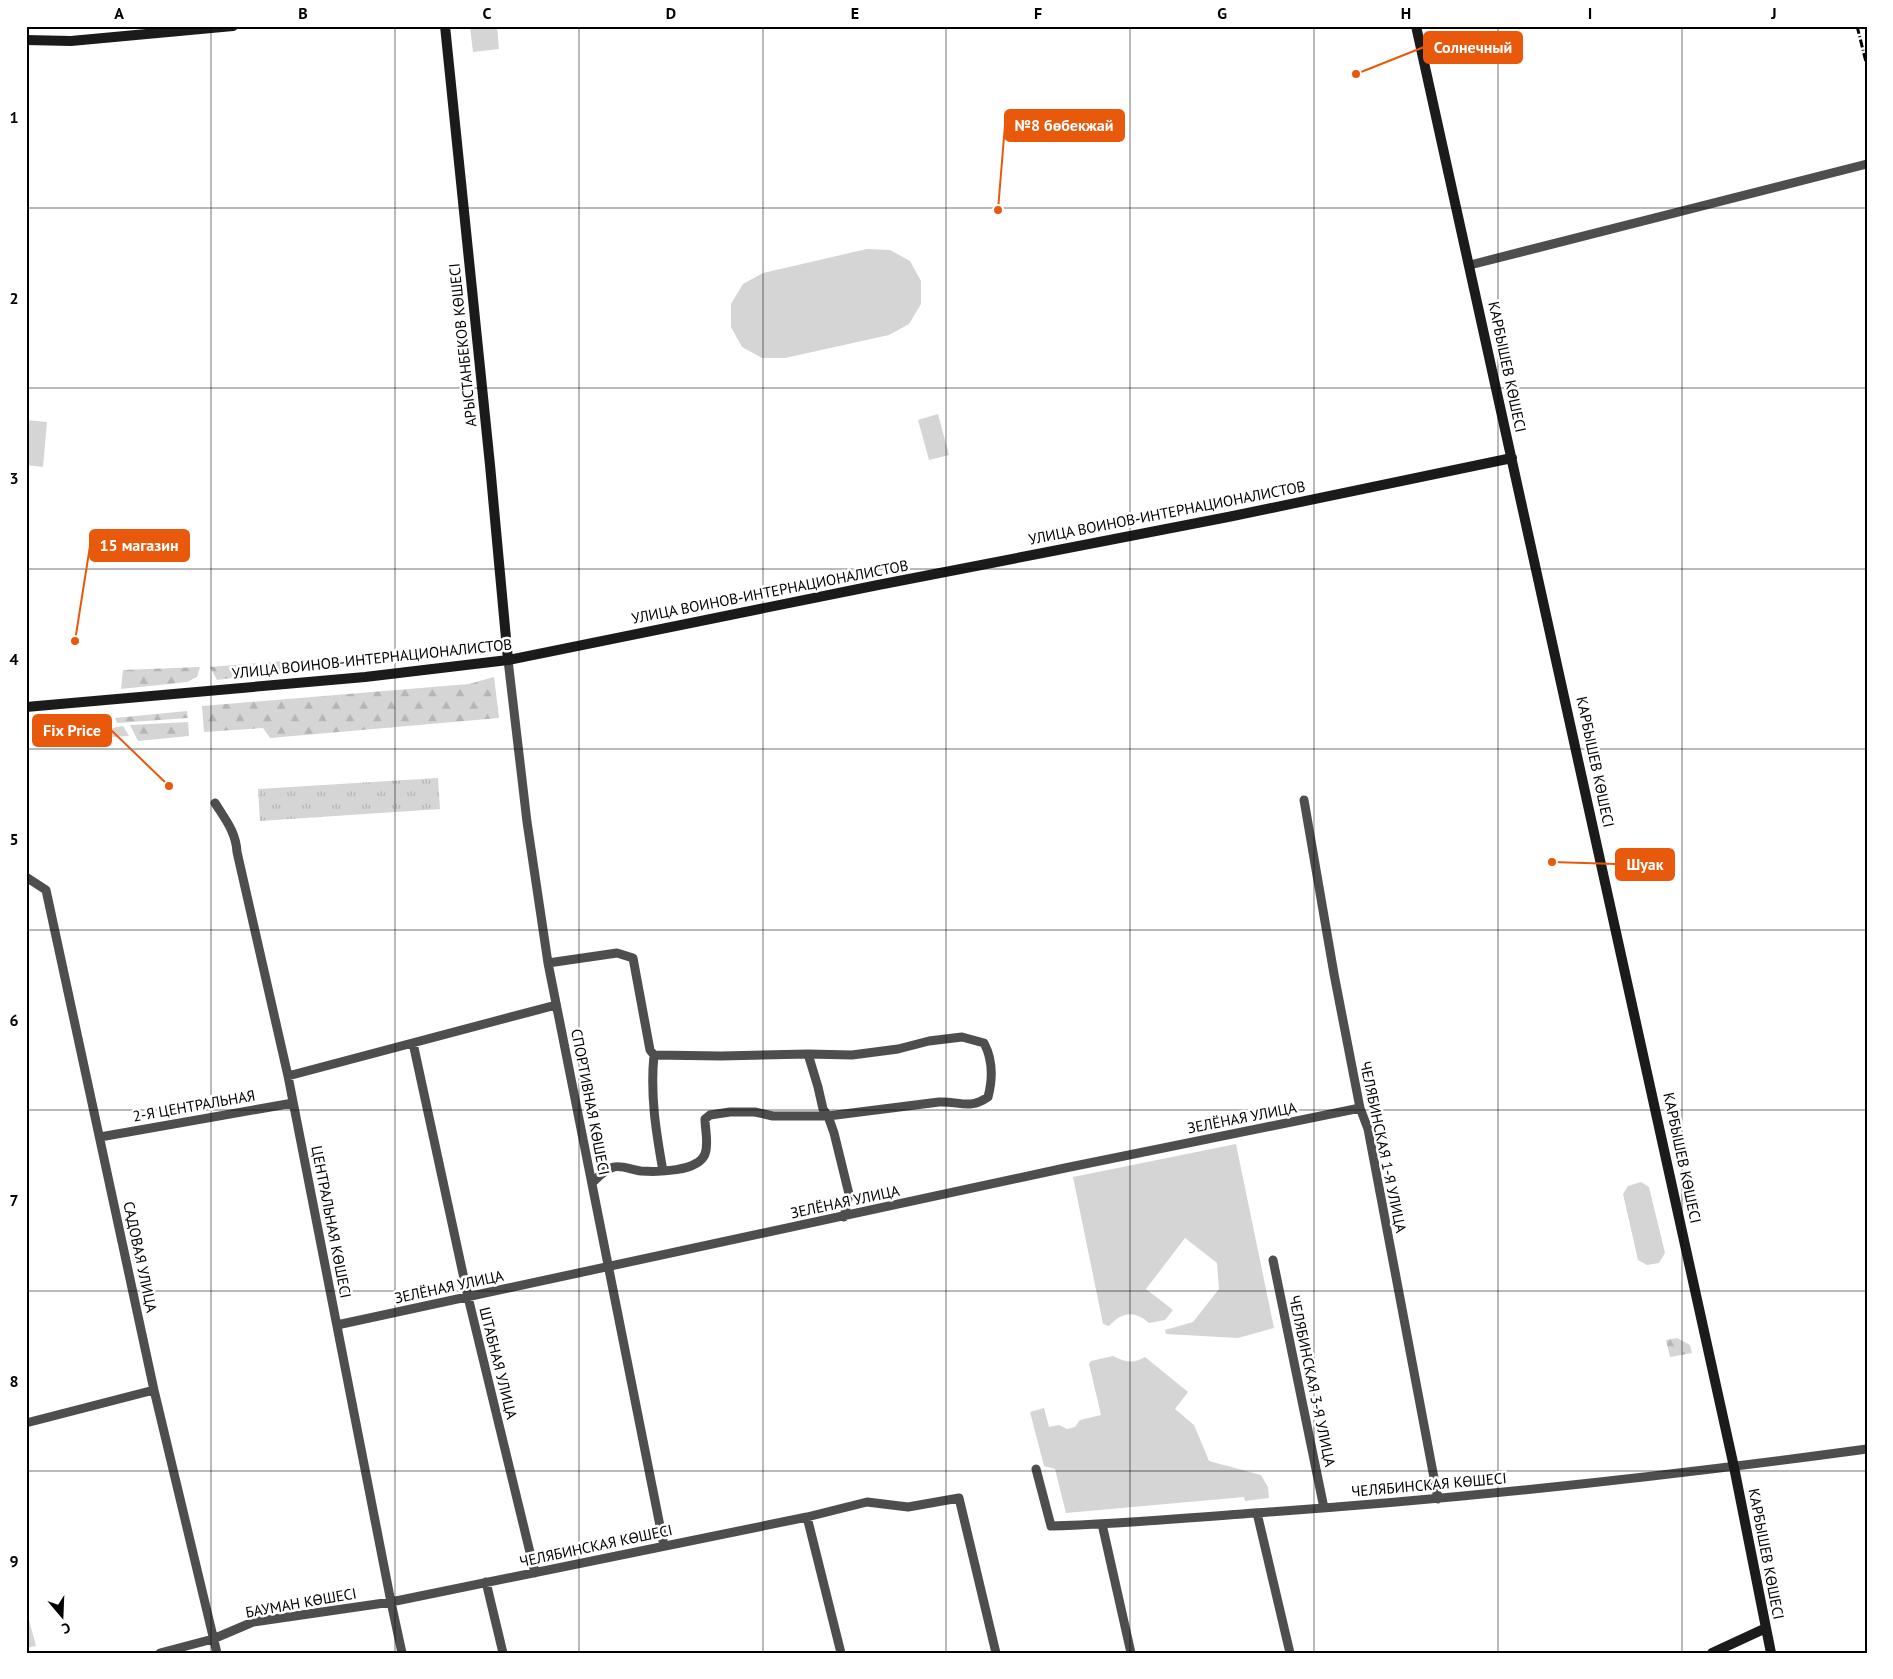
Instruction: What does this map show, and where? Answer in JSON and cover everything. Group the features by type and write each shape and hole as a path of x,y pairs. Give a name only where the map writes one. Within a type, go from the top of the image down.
{"street":[{"path":"26,40 71,41 232,26"},
{"name":"АРЫСТАНБЕКОВ КӨШЕСІ","path":"445,26 508,660"},
{"name":"КАРБЫШЕВ КӨШЕСІ","path":"1416,26 1734,1467 1771,1653"},
{"path":"1470,265 1867,164"},
{"name":"УЛИЦА ВОИНОВ-ИНТЕРНАЦИОНАЛИСТОВ","path":"26,707 365,677 508,660 878,585 1199,523 1512,458"},
{"name":"СПОРТИВНАЯ КӨШЕСІ","path":"508,660 527,822 548,964 664,1546"},
{"name":"ЧЕЛЯБИНСКАЯ 1-Я УЛИЦА","path":"1304,800 1332,966 1360,1108 1368,1129 1438,1499"},
{"name":"ЦЕНТРАЛЬНАЯ КӨШЕСІ","path":"215,803 237,841 288,1076 390,1602 402,1653"},
{"name":"САДОВАЯ УЛИЦА","path":"26,877 46,890 154,1390 217,1653"},
{"path":"548,964 617,953 633,958 650,1050 654,1055 651,1081 654,1125 663,1171"},
{"path":"288,1076 556,1005"},
{"path":"592,1183 612,1167 655,1172 682,1168 700,1162 705,1154 707,1144 706,1119 710,1115 721,1112 755,1112 773,1116 828,1116 951,1101 966,1105 978,1104 988,1097 990,1089 990,1054 984,1043 962,1037 929,1041 898,1049 852,1055 654,1055"},
{"name":"ШТАБНАЯ УЛИЦА","path":"413,1043 468,1297 535,1572"},
{"path":"808,1054 823,1110 828,1116 834,1133 849,1194 844,1217"},
{"name":"2-Я ЦЕНТРАЛЬНАЯ","path":"100,1137 293,1103"},
{"name":"ЗЕЛЁНАЯ УЛИЦА","path":"336,1325 1074,1166 1360,1108"},
{"name":"ЧЕЛЯБИНСКАЯ 3-Я УЛИЦА","path":"1273,1260 1324,1508"},
{"path":"26,1423 154,1390"},
{"name":"ЧЕЛЯБИНСКАЯ КӨШЕСІ","path":"1036,1469 1051,1526 1102,1524 1438,1499 1573,1486 1867,1449"},
{"name":"ЧЕЛЯБИНСКАЯ КӨШЕСІ","path":"390,1602 807,1517 867,1502 908,1506 959,1498 996,1653"},
{"path":"1257,1513 1290,1653"},
{"path":"807,1517 841,1653"},
{"path":"1102,1524 1132,1653"},
{"path":"486,1582 503,1653"},
{"name":"БАУМАН КӨШЕСІ","path":"160,1653 214,1639 254,1622 390,1602"},
{"path":"1712,1653 1766,1628"}],"green space":[{"path":"497,26 499,49 473,52 470,27"},
{"path":"867,249 890,250 910,261 921,281 921,304 909,324 889,335 785,358 762,358 742,347 731,327 731,304 743,284 763,273"},
{"path":"938,414 949,455 929,460 918,420"},
{"path":"26,420 47,422 43,467 26,465"},
{"path":"283,661 286,671 217,680 210,667"},
{"path":"200,667 197,677 187,682 121,689 123,670"},
{"path":"494,677 499,718 270,738 263,728 204,732 202,706 469,684"},
{"path":"187,711 188,718 117,723 115,718"},
{"path":"188,722 189,736 138,741 130,725"},
{"path":"123,726 129,736 81,739 80,734"},
{"path":"69,729 74,732 74,739 37,742 33,739 32,732"},
{"path":"438,778 440,809 260,821 258,789"},
{"path":"1236,1144 1274,1328 1238,1338 1166,1334 1165,1330 1193,1322 1219,1289 1217,1263 1185,1238 1146,1289 1173,1310 1165,1320 1149,1323 1138,1316 1128,1314 1123,1315 1109,1326 1103,1324 1073,1177"},
{"path":"1641,1182 1649,1187 1665,1253 1659,1263 1647,1265 1638,1260 1623,1194 1628,1186"},
{"path":"1677,1338 1690,1345 1692,1353 1670,1357 1666,1340"},
{"path":"1113,1356 1129,1361 1137,1361 1145,1357 1188,1392 1175,1409 1194,1425 1209,1461 1261,1475 1268,1487 1269,1498 1245,1501 1244,1497 1066,1513 1055,1469 1044,1466 1030,1412 1044,1408 1049,1427 1059,1425 1067,1429 1075,1427 1080,1420 1101,1415 1089,1364 1091,1361"},
{"path":"26,1609 36,1646 26,1648"}],"railway":[{"path":"1857,26 1867,66"}],"place":[{"name":"Солнечный","path":"1356,74"},
{"name":"№8 бөбекжай","path":"998,210"},
{"name":"15 магазин","path":"75,641"},
{"name":"Fix Price","path":"169,786"},
{"name":"Шуак","path":"1552,862"}]}
